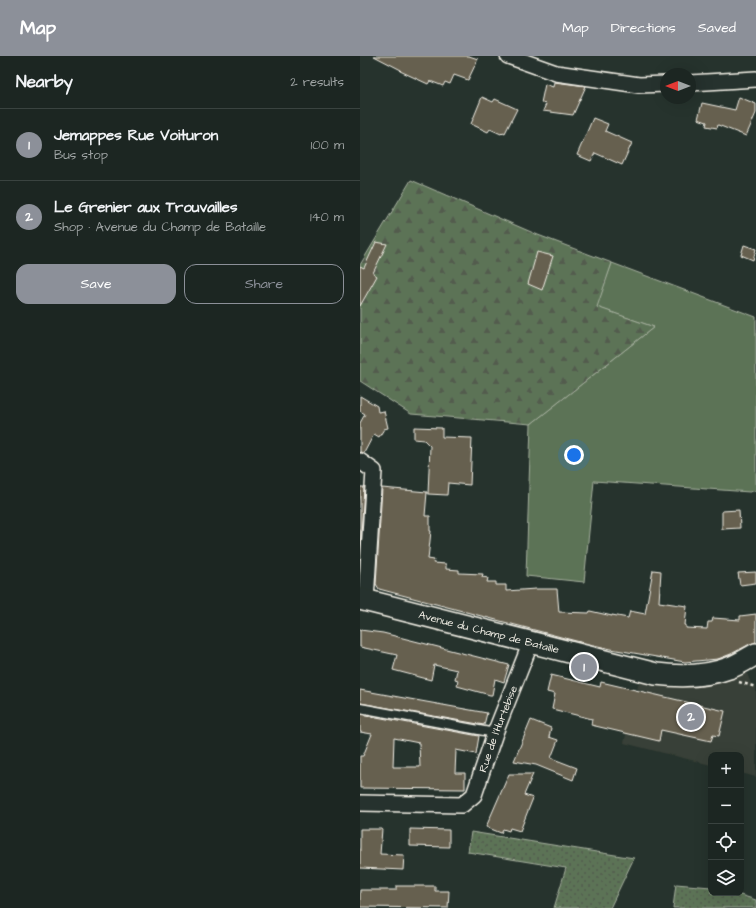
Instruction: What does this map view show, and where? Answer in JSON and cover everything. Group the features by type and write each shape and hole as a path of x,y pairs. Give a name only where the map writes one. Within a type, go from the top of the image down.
{"street":[{"path":"508,56 556,73 639,85 660,84"},
{"path":"696,82 756,79"},
{"path":"360,461 374,471 363,600"},
{"name":"Avenue du Champ de Bataille","path":"363,600 656,674 677,676 710,674 729,668 756,654"},
{"name":"Rue de l'Hurtebise","path":"360,803 462,805 474,795 495,733 532,642"}],"lane":[{"path":"360,708 495,733"}],"shaded area":[{"path":"742,661 752,686 756,687 756,777 744,774 744,752 708,752 708,764 624,743 642,670"}],"green space":[{"path":"411,180 538,235 612,263 597,307 654,327 531,424 411,414 360,381 360,265"},
{"path":"612,263 756,317 756,490 750,492 594,481 584,582 526,576 531,424 654,327 596,307"},
{"path":"471,832 634,858 610,908 554,908 566,868 468,852"},
{"path":"676,884 708,887 708,896 743,896 756,900 756,908 673,908"}],"building":[{"path":"374,56 469,56 478,59 468,80 454,75 450,84 445,82 443,86 430,81 428,84 400,71 401,70"},
{"path":"554,82 586,86 573,115 543,111 546,104 541,103 545,84 553,87"},
{"path":"482,97 493,102 495,99 517,109 505,133 503,132 501,134 490,129 488,132 471,124"},
{"path":"739,97 756,104 756,113 746,136 718,125 717,128 706,126 707,122 698,119 702,103 735,110"},
{"path":"593,118 608,124 605,131 632,143 622,165 595,153 591,161 577,155"},
{"path":"376,242 387,244 373,273 377,276 360,306 360,266 364,268"},
{"path":"744,245 756,249 753,260 741,255"},
{"path":"537,252 553,256 542,290 528,284"},
{"path":"360,396 377,406 378,412 384,411 388,428 384,429 379,437 374,434 364,453 360,452 360,423 365,414 360,411"},
{"path":"414,427 442,428 442,437 472,438 470,485 448,483 447,495 428,494 430,446 424,440 414,439"},
{"path":"360,487 364,487 360,551"},
{"path":"382,488 427,492 425,516 430,516 431,531 428,559 434,560 433,563 446,564 446,569 459,570 459,573 483,574 482,577 488,578 487,582 496,582 496,585 506,585 506,591 557,589 559,612 589,613 590,611 628,618 630,611 645,614 653,570 661,571 659,602 687,606 686,628 707,629 708,622 712,622 713,618 740,620 740,616 756,614 756,642 718,659 685,662 611,649 576,641 379,589 376,584"},
{"path":"739,510 740,528 722,529 722,511"},
{"path":"756,572 756,583 740,585 738,573"},
{"path":"360,630 383,633 509,665 504,682 495,679 492,695 490,695 457,686 458,680 455,679 457,670 434,665 431,680 393,670 397,655 360,647"},
{"path":"551,675 600,687 601,682 725,711 719,736 713,735 711,741 661,730 659,741 591,725 592,719 552,709 555,694 547,692"},
{"path":"360,690 487,713 484,725 360,703"},
{"path":"360,714 479,736 476,754 456,750 455,773 465,773 465,789 360,788 360,756 363,756 372,734 360,732","holes":["394,738 419,743 420,767 393,767"]},
{"path":"531,720 551,728 549,737 558,740 551,758 577,768 573,780 536,765 514,761"},
{"path":"509,774 533,774 524,795 533,798 520,831 510,828 509,831 503,829 501,833 486,827"},
{"path":"360,829 382,829 380,854 404,855 403,870 360,868"},
{"path":"410,829 449,830 449,847 410,846"},
{"path":"396,886 435,886 435,891 449,891 448,908 360,907 360,890 396,890"}],"place":[{"name":"Jemappes Rue Voituron","path":"584,667"},
{"name":"Le Grenier aux Trouvailles","path":"691,717"}]}
